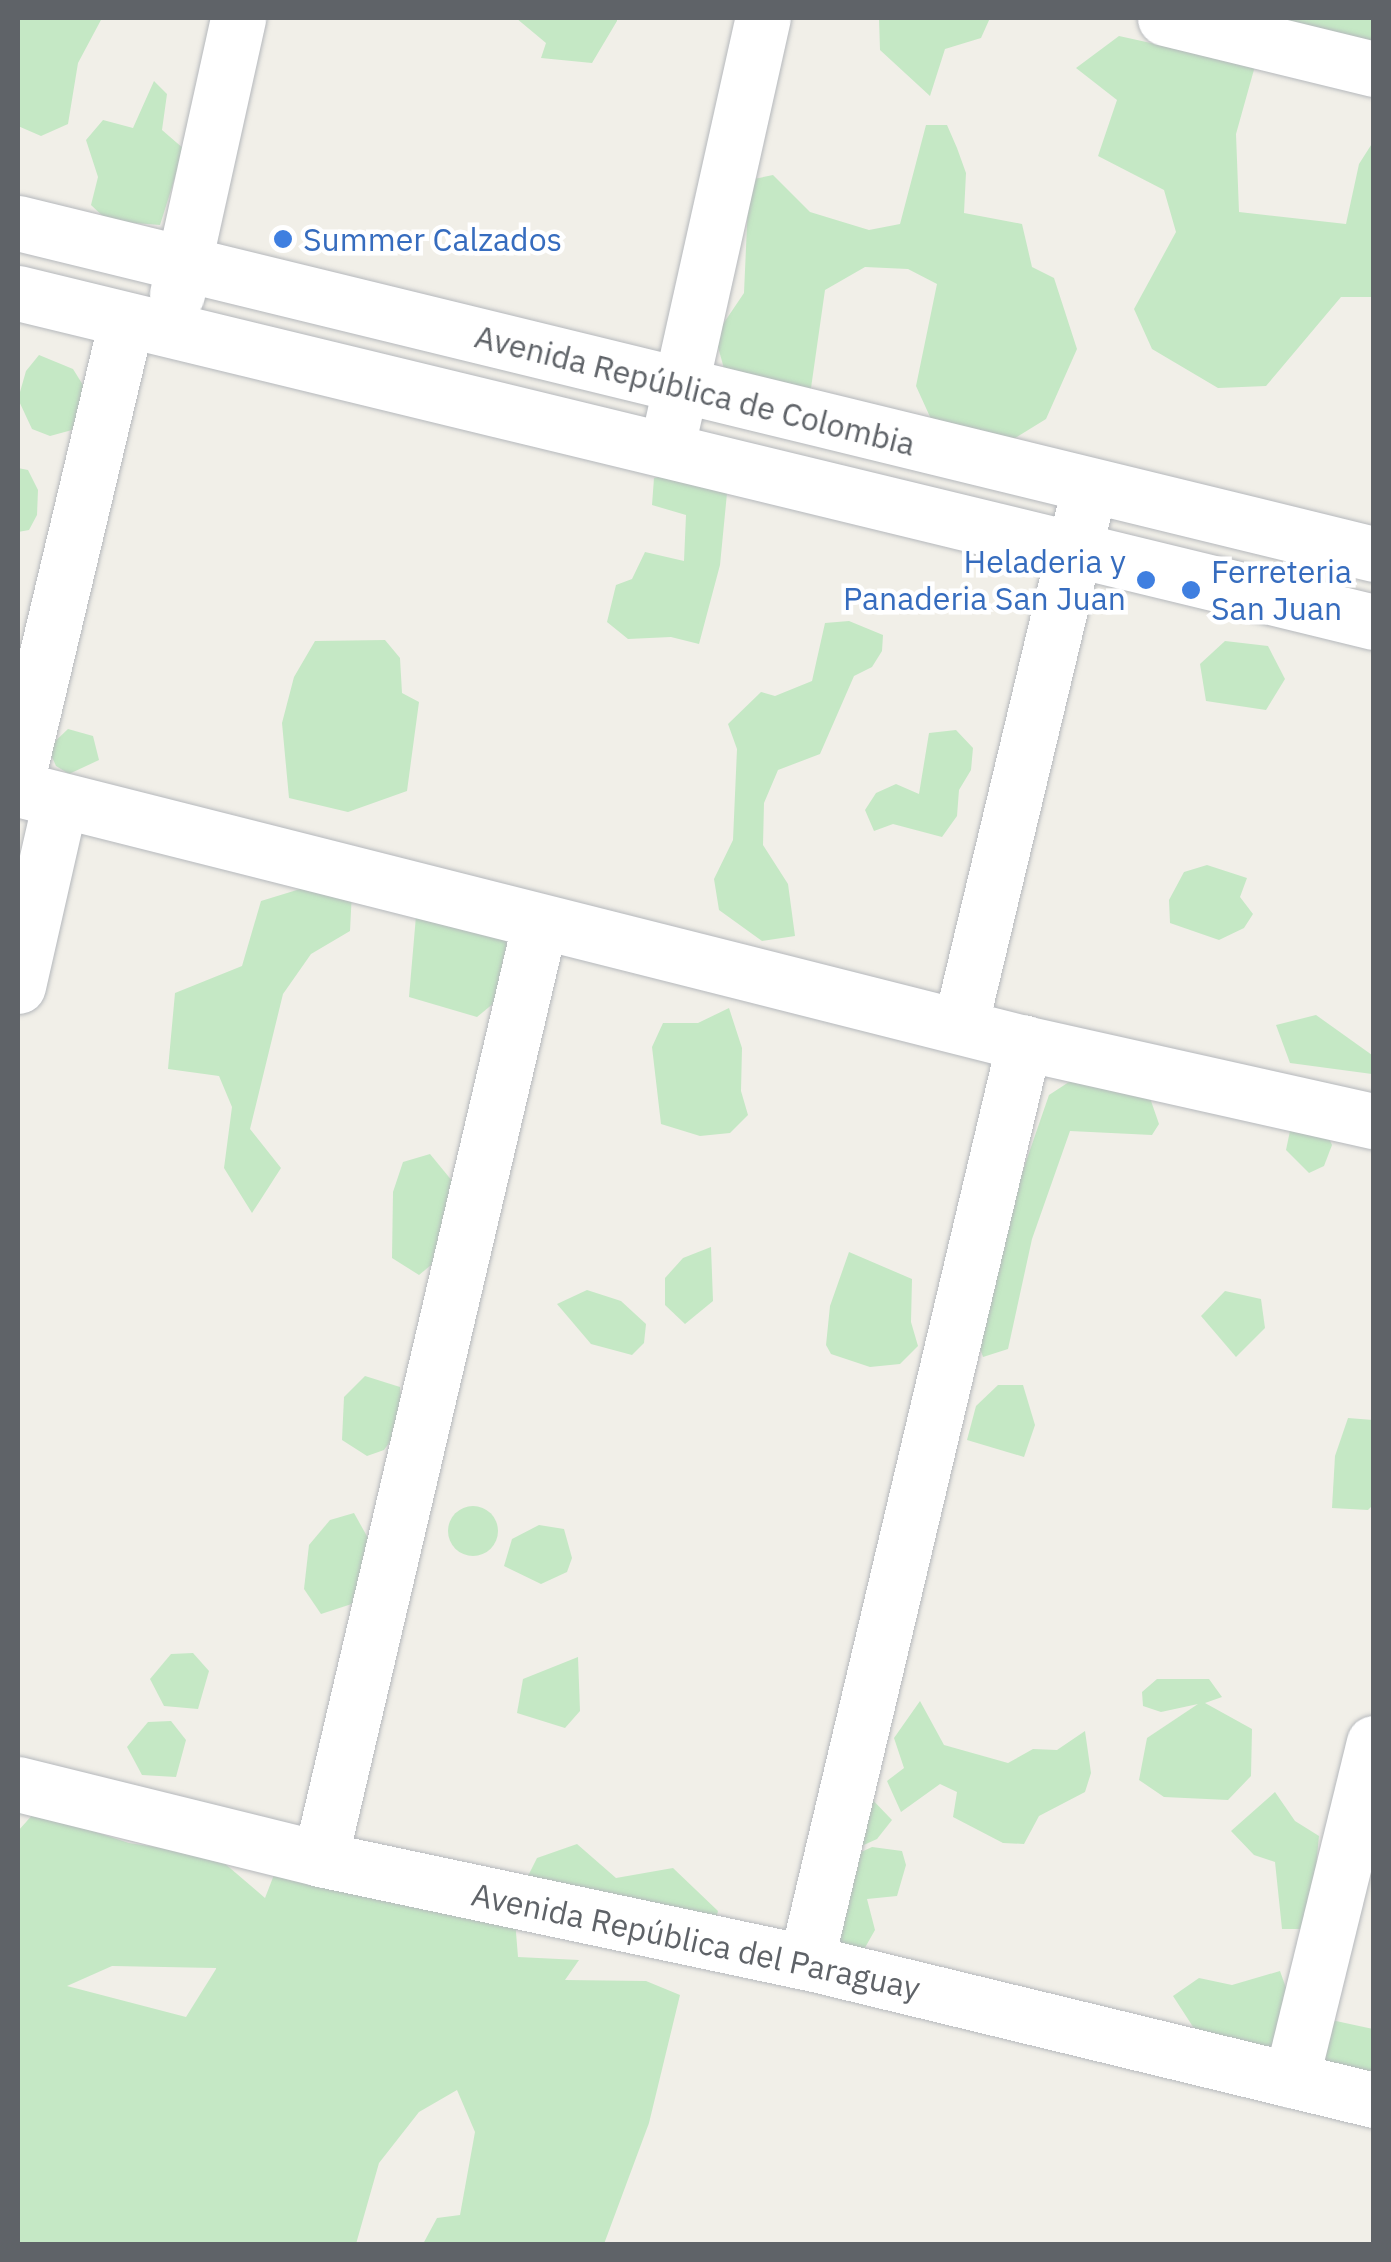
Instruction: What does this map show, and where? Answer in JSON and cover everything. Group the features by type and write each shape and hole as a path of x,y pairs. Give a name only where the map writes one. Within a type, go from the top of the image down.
{"street":[{"path":"18,986 32,788 148,327 184,260 238,18"},
{"path":"666,450 763,18"},
{"path":"1165,18 1374,68"},
{"name":"Avenida República de Colombia","path":"18,223 184,260 682,390 1374,554"},
{"name":"Avenida República de Colombia","path":"18,292 148,327 1374,622"},
{"path":"960,1026 1090,486"},
{"path":"32,788 540,922 1024,1043 1374,1121"},
{"path":"320,1859 540,922"},
{"path":"806,1962 1024,1043"},
{"path":"1291,2080 1374,1742"},
{"name":"Avenida República del Paraguay","path":"18,1784 320,1859 806,1962 1374,2100"}],"green space":[{"path":"18,18 102,18 78,63 68,124 41,136 18,126"},
{"path":"516,18 617,21 592,63 541,58 546,43"},
{"path":"879,18 990,18 981,38 945,49 930,96 880,50"},
{"path":"1287,18 1373,18 1373,44 1287,20"},
{"path":"1119,36 1255,66 1236,134 1239,212 1346,224 1359,164 1373,142 1373,297 1341,297 1266,386 1218,388 1152,349 1134,309 1176,232 1164,190 1098,156 1117,100 1076,68"},
{"path":"154,81 167,94 162,130 184,149 160,225 108,221 91,205 98,177 86,140 103,120 133,128"},
{"path":"926,125 947,125 957,148 966,173 964,213 1022,224 1032,267 1054,278 1077,349 1046,419 1012,440 931,419 916,386 937,284 908,269 865,267 825,290 810,395 728,383 715,336 744,293 749,180 773,175 810,212 869,230 900,224"},
{"path":"39,355 73,369 88,393 72,430 50,436 32,429 18,399 26,371"},
{"path":"18,468 28,470 38,490 37,515 29,530 18,532"},
{"path":"692,468 728,483 720,565 699,644 671,637 628,639 607,622 616,585 632,579 645,552 684,561 686,515 652,505 654,478"},
{"path":"849,621 883,635 882,651 872,667 854,676 820,754 778,770 764,803 763,845 788,884 795,936 762,941 719,910 714,879 733,840 737,749 728,724 761,692 775,696 812,681 825,623"},
{"path":"385,640 400,658 402,693 419,702 407,791 348,812 289,798 282,723 294,677 315,641"},
{"path":"1225,641 1268,646 1285,679 1266,710 1206,701 1200,664"},
{"path":"68,729 93,736 99,760 69,774 56,766 48,748"},
{"path":"956,730 973,748 971,770 959,790 957,816 942,837 893,824 874,831 865,810 876,793 896,784 919,794 929,733"},
{"path":"1207,865 1247,878 1240,897 1253,914 1244,928 1219,940 1170,923 1169,900 1184,872"},
{"path":"323,882 352,891 350,931 311,954 283,994 250,1129 281,1168 252,1213 224,1168 232,1107 219,1076 168,1069 175,993 242,966 261,901"},
{"path":"416,916 511,924 494,1003 477,1017 409,997"},
{"path":"729,1008 742,1048 741,1091 748,1115 730,1133 700,1136 661,1124 652,1047 663,1023 698,1023"},
{"path":"1316,1015 1372,1055 1372,1074 1290,1063 1276,1025"},
{"path":"1072,1080 1150,1098 1159,1124 1152,1135 1070,1131 1032,1239 1008,1349 983,1357 971,1321 1049,1095"},
{"path":"1294,1112 1319,1118 1332,1145 1324,1166 1309,1173 1286,1150"},
{"path":"430,1154 453,1182 436,1261 419,1275 392,1258 393,1192 403,1162"},
{"path":"711,1247 713,1301 685,1324 665,1305 665,1278 683,1258"},
{"path":"849,1252 912,1279 911,1322 918,1346 900,1364 870,1367 831,1354 826,1345 830,1306"},
{"path":"587,1290 621,1301 646,1324 644,1343 632,1355 591,1344 557,1304"},
{"path":"1225,1291 1261,1299 1265,1328 1236,1357 1201,1316"},
{"path":"365,1376 400,1387 402,1425 384,1450 367,1456 342,1440 344,1397"},
{"path":"998,1385 1023,1385 1035,1425 1024,1457 967,1440 976,1406"},
{"path":"1348,1418 1373,1420 1373,1505 1368,1510 1332,1508 1335,1456"},
{"path":"473,1506 491,1513 498,1531 491,1549 473,1556 455,1549 448,1531 455,1513"},
{"path":"354,1513 368,1538 364,1600 321,1614 304,1589 309,1545 330,1520"},
{"path":"539,1525 564,1529 572,1558 567,1572 541,1584 504,1566 512,1539"},
{"path":"193,1653 209,1671 198,1709 164,1706 150,1679 171,1654"},
{"path":"578,1657 580,1711 565,1728 517,1713 523,1679"},
{"path":"1157,1679 1209,1679 1222,1697 1205,1703 1252,1729 1251,1776 1228,1800 1164,1797 1139,1780 1147,1738 1198,1704 1161,1712 1143,1706 1142,1692"},
{"path":"920,1701 944,1745 1008,1763 1033,1749 1057,1750 1085,1731 1091,1773 1085,1792 1039,1816 1024,1844 1003,1843 953,1817 957,1792 940,1784 901,1812 887,1781 904,1768 894,1738"},
{"path":"171,1721 186,1740 176,1777 142,1775 127,1747 148,1722"},
{"path":"1275,1792 1295,1821 1319,1836 1310,1929 1282,1929 1275,1862 1254,1855 1231,1831"},
{"path":"866,1793 892,1820 877,1839 846,1853"},
{"path":"35,1812 129,1843 216,1856 265,1898 279,1862 515,1920 518,1957 579,1960 565,1980 646,1981 680,1995 649,2123 604,2244 423,2244 437,2218 460,2215 475,2132 457,2090 419,2112 379,2163 356,2244 18,2244 18,1831","holes":["112,1966 216,1968 186,2017 67,1986"]},
{"path":"577,1844 616,1878 673,1868 718,1911 712,1933 524,1884 537,1858"},
{"path":"872,1847 902,1851 906,1865 897,1896 867,1899 875,1930 858,1960 822,1947 833,1865"},
{"path":"1280,1971 1290,1999 1272,2047 1199,2036 1173,1996 1199,1978 1232,1985"},
{"path":"1322,2018 1373,2029 1373,2092 1322,2060"}],"place":[{"name":"Summer Calzados","path":"283,239"},
{"name":"Heladeria y Panaderia San Juan","path":"1146,580"},
{"name":"Ferreteria San Juan","path":"1191,590"}]}
